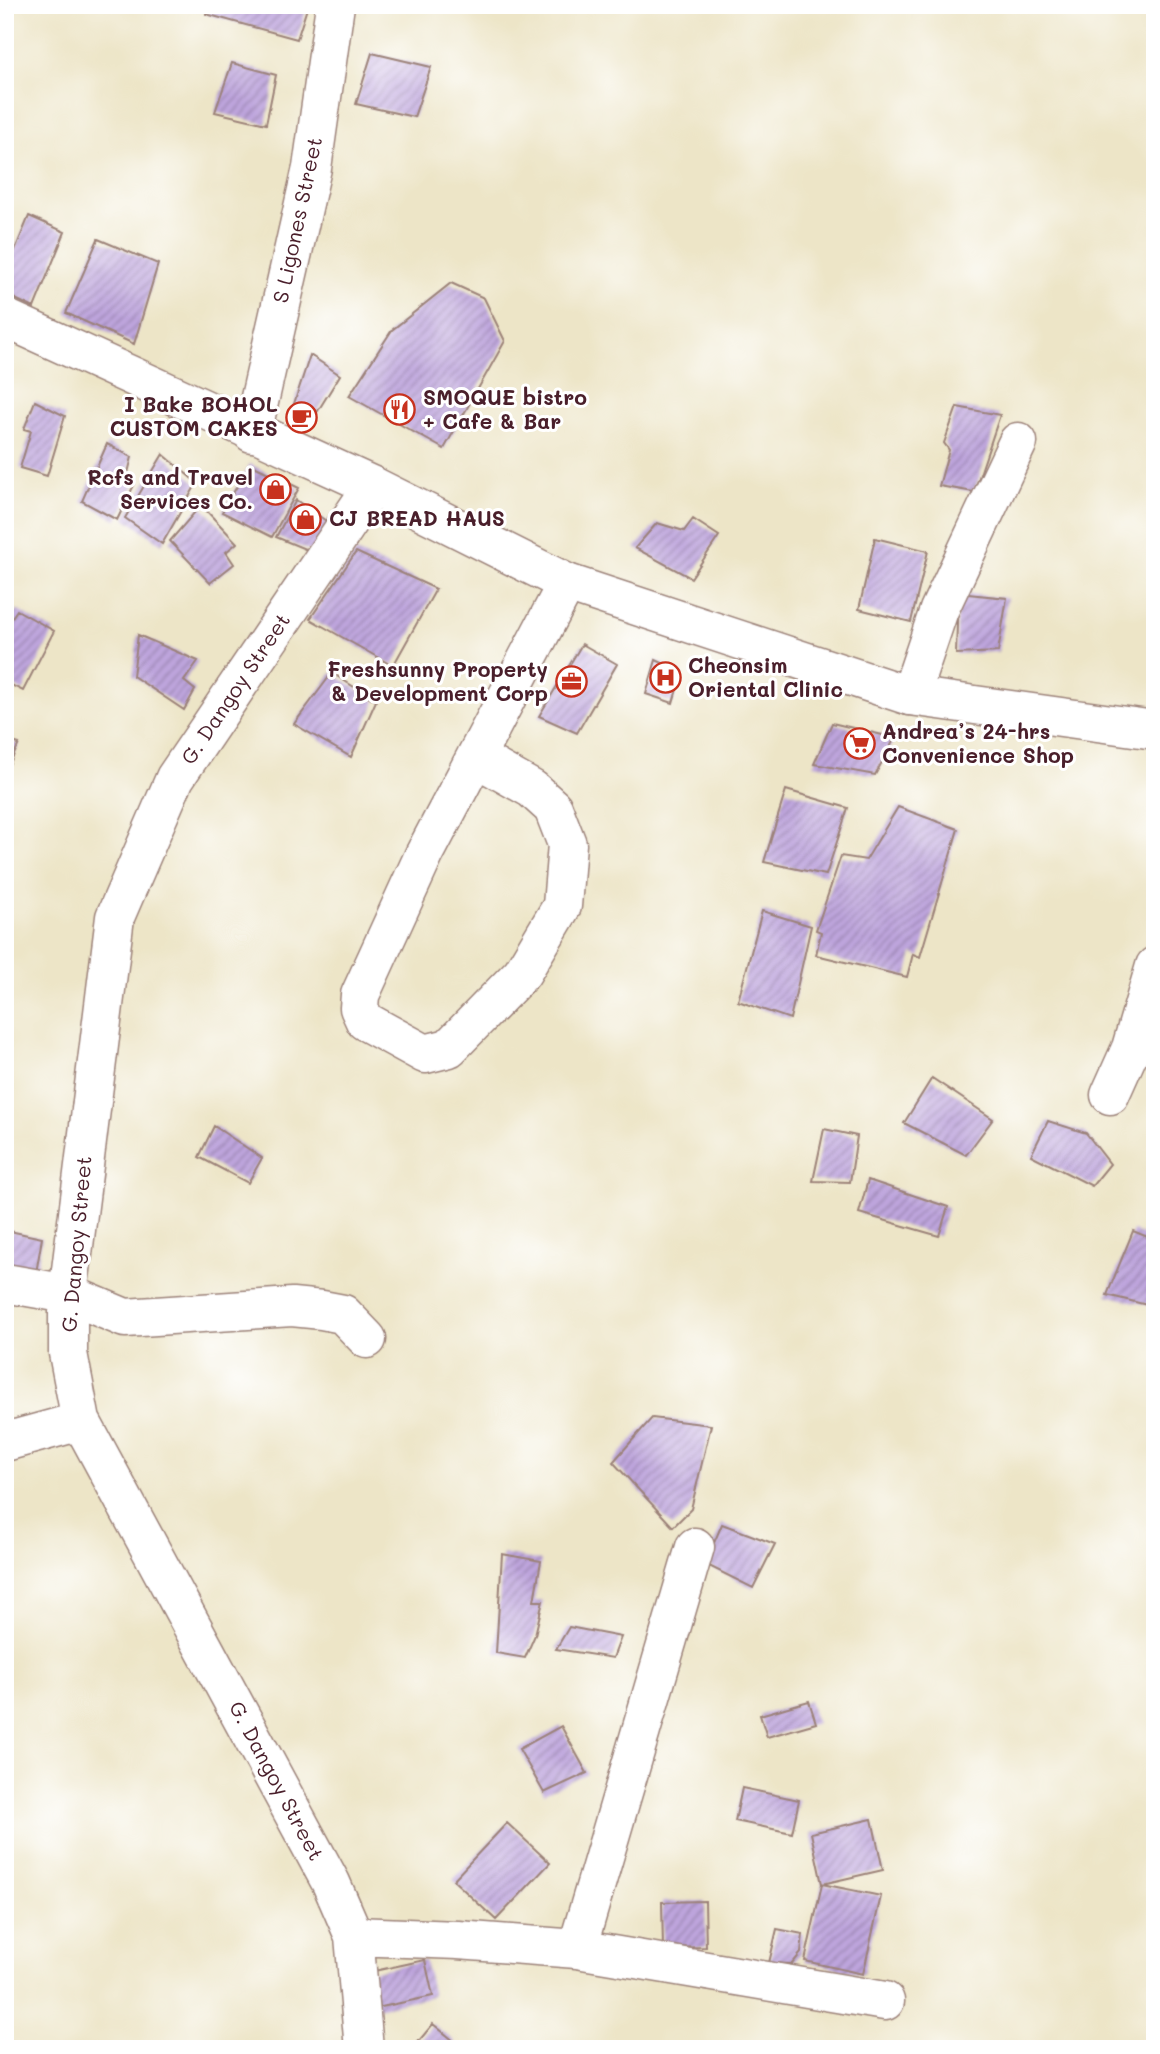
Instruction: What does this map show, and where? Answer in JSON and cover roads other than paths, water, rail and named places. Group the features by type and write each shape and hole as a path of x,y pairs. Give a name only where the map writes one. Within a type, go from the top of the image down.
{"street":[{"name":"S Ligones Street","path":"252,433 312,169 335,5"},
{"path":"5,318 373,486 567,583 910,696 1155,730"},
{"path":"910,696 939,610 1018,442"},
{"name":"G. Dangoy Street","path":"365,2049 354,1936 331,1883 81,1422 68,1353 68,1294 115,917 175,778 373,486"},
{"path":"477,758 532,789 553,808 567,844 562,906 522,974 449,1048 425,1054 365,1021 359,1008 360,995 424,855 567,583"},
{"path":"1110,1095 1131,1048 1155,966"},
{"path":"5,1283 68,1294 125,1318 292,1307 322,1310 343,1314 367,1339"},
{"path":"5,1442 81,1422"},
{"path":"577,1949 695,1547"},
{"path":"354,1936 577,1949 885,2001"}],"place":[{"name":"SMOQUE bistro + Cafe & Bar","path":"400,410"},
{"name":"I Bake BOHOL CUSTOM CAKES","path":"301,417"},
{"name":"Rcfs and Travel Services Co.","path":"276,490"},
{"name":"CJ BREAD HAUS","path":"306,519"},
{"name":"Cheonsim Oriental Clinic","path":"665,678"},
{"name":"Freshsunny Property & Development Corp","path":"571,682"},
{"name":"Andrea’s 24-hrs Convenience Shop","path":"859,744"}]}
